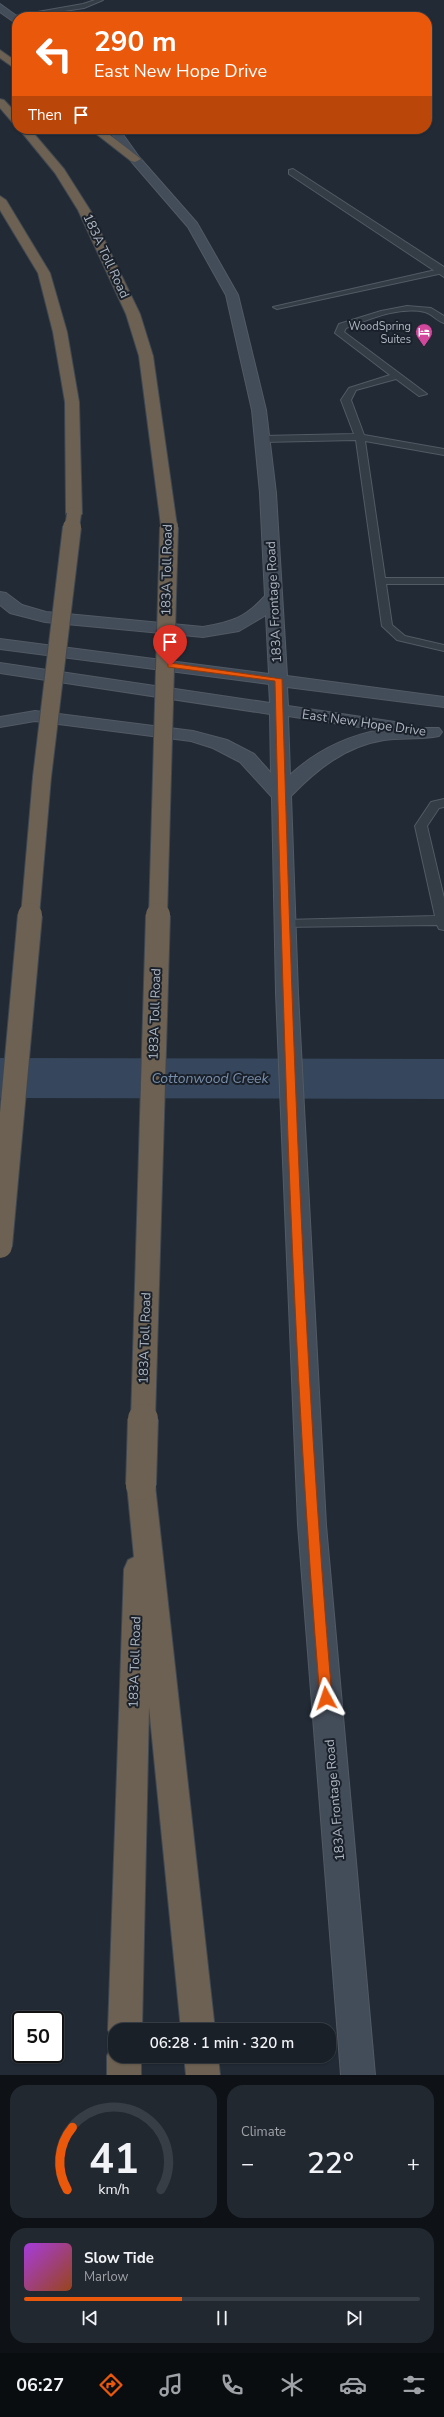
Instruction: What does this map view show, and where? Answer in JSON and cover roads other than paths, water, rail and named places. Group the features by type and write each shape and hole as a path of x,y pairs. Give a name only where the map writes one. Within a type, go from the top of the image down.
{"highway":[{"path":"0,53 12,62"},
{"path":"0,102 12,115"},
{"name":"183A Toll Road","path":"28,134 60,171 84,210 133,314 146,356 169,526 125,2023"},
{"path":"102,134 135,159"},
{"path":"0,200 44,273 60,332 72,402 74,514 42,777 0,1246"},
{"path":"140,1484 197,2023"},
{"path":"124,2063 124,2075"},
{"path":"202,2063 203,2075"}],"main road":[{"path":"0,7 12,17"},
{"name":"183A Frontage Road","path":"118,134 135,159 193,226 232,295 259,410 268,493 278,679 286,992 297,1188 312,1525 358,2075"},
{"path":"0,597 16,609 45,617 203,632 233,627 257,615 274,596"},
{"path":"0,644 278,679 444,702"},
{"name":"East New Hope Drive","path":"0,668 438,733"},
{"path":"0,722 35,716 193,736 220,744 247,758 281,796 308,768 331,752 377,736 438,733"}],"street":[{"path":"294,172 442,272"}],"lane":[{"path":"52,12 84,6 100,0"},
{"path":"277,307 442,272"},
{"path":"422,394 339,333 342,326 374,314 411,309 429,310 444,320"},
{"path":"396,376 353,388 346,400 360,437 386,626 401,638 444,648"},
{"path":"262,439 360,437 443,451"},
{"path":"380,581 444,581"},
{"path":"285,924 443,923 421,826 435,805 444,803"}],"waterway":[{"name":"Cottonwood Creek","path":"0,1078 444,1079"}],"place":[{"name":"WoodSpring Suites","path":"424,347"}]}
